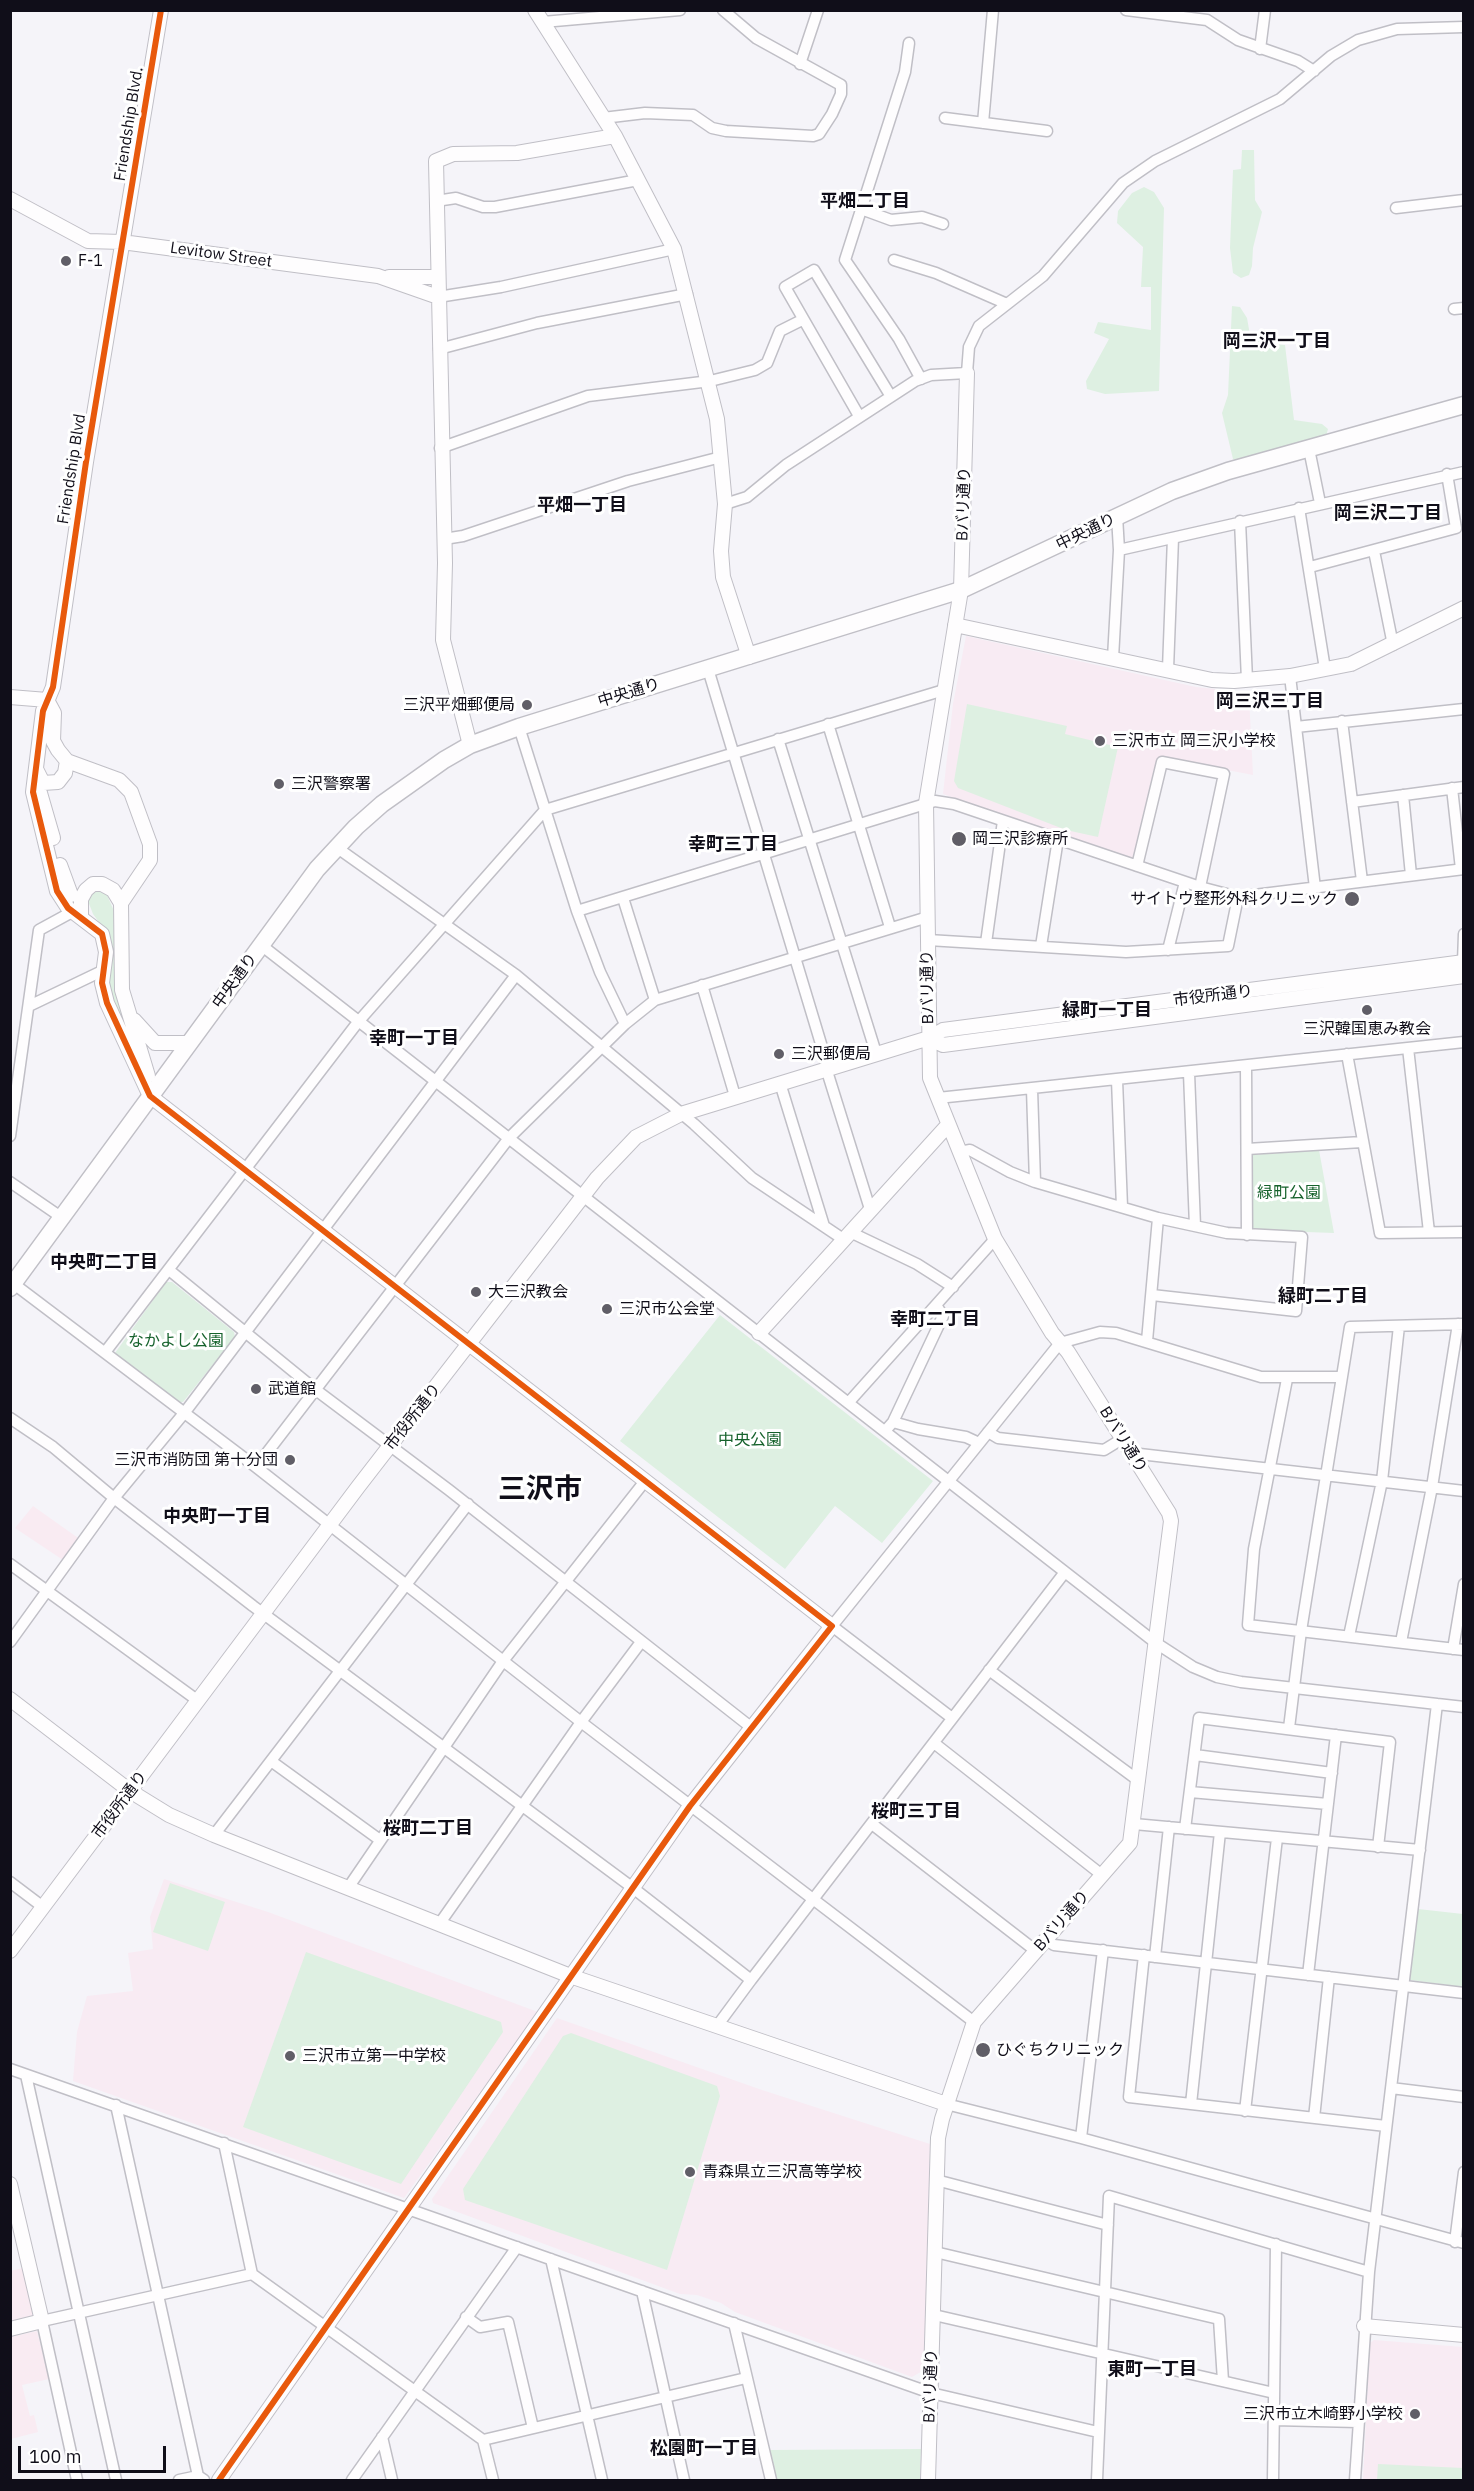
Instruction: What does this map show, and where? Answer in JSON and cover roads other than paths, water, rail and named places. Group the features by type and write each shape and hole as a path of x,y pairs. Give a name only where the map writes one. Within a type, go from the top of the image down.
{"main road":[{"name":"中央通り","path":"12,1284 261,945 336,847 382,804 413,780 470,745 519,727 962,590 1172,491 1217,475 1464,405"}],"street":[{"name":"Friendship Blvd.","path":"122,242 161,10"},
{"path":"680,10 539,16 615,136 674,249 687,294 700,355 710,381 722,457 725,504 721,551 723,577 749,657"},
{"path":"603,118 645,113 693,116 712,128 726,131 813,136 819,134 841,94 841,85 756,38 723,10"},
{"path":"800,64 818,10"},
{"path":"983,123 993,10"},
{"path":"1126,10 1207,20 1238,39 1260,49 1298,61 1314,71"},
{"path":"1260,49 1265,10"},
{"path":"725,504 747,497 786,465 890,396 921,379 949,373 967,374 969,347 979,326 1059,260 1123,183 1155,161 1280,99 1344,48 1374,34 1415,27 1464,27"},
{"path":"909,43 905,72 845,260 899,339 921,379"},
{"path":"945,118 1047,131"},
{"path":"470,745 442,640 444,539 434,165 442,156 467,153 523,153 615,136"},
{"path":"436,201 456,198 483,207 495,207 638,180"},
{"name":"Levitow Street","path":"10,199 88,241 122,242 378,276 438,297"},
{"path":"1396,208 1464,200"},
{"path":"861,208 891,220 922,217 943,224"},
{"name":"Friendship Blvd","path":"38,774 47,700 53,687 122,242"},
{"path":"438,297 501,287 674,249"},
{"path":"894,260 936,273 1007,304"},
{"path":"859,416 785,287 814,270 890,396"},
{"path":"378,276 437,277"},
{"path":"440,349 537,323 687,294"},
{"path":"440,448 588,396 710,381 755,370 767,363 780,331 802,320"},
{"name":"Bバリ通り","path":"928,2481 938,2138 946,2104 974,2022 1130,1842 1171,1521 1169,1513 995,1239 930,1078 926,803 962,590 967,374"},
{"path":"1309,449 1320,503"},
{"path":"444,539 463,536 628,481 722,457"},
{"path":"1119,550 1464,472"},
{"path":"1310,567 1456,528 1447,474"},
{"path":"1299,508 1325,669"},
{"path":"1113,658 1119,550 1117,516"},
{"path":"1240,521 1247,680"},
{"path":"1168,669 1173,538"},
{"path":"1374,551 1393,645"},
{"path":"956,625 1212,680 1247,680 1351,664 1464,608"},
{"path":"708,669 870,1209"},
{"path":"1290,675 1315,888"},
{"path":"106,1352 358,1022 446,925 545,810 944,690"},
{"path":"10,697 47,700 54,713 54,741 67,761 119,780 131,792 146,830 150,860 121,903"},
{"path":"1296,727 1464,709"},
{"path":"1342,721 1362,882"},
{"path":"828,724 890,927"},
{"path":"519,727 577,911 600,972 625,1024"},
{"path":"778,739 876,1053"},
{"path":"38,774 43,783 58,782 65,773 67,761"},
{"path":"1137,866 1162,762 1224,774 1200,887"},
{"path":"38,774 40,791 71,895"},
{"path":"38,774 33,792 57,891 76,914 102,934 106,952 102,971 107,1003 150,1095 952,1718"},
{"path":"577,911 935,801 954,804 1200,887 1238,897 1462,869 1458,788 1352,802"},
{"path":"1403,795 1411,875"},
{"path":"986,943 1003,821"},
{"path":"1041,946 1058,839"},
{"path":"336,847 516,975 681,1114 752,1178 824,1226 917,1264 953,1287"},
{"path":"1168,950 1185,882"},
{"path":"10,1136 39,930 76,914 86,890 93,885 102,884 113,890 121,903 122,990 147,1070 150,1095"},
{"path":"928,940 1126,952 1228,946 1238,897"},
{"path":"623,898 655,1000"},
{"path":"256,1467 509,1138 625,1024 655,1000 928,917"},
{"path":"1463,962 1464,934"},
{"path":"261,945 1155,1643 1193,1667 1217,1677 1464,1707"},
{"name":"市役所通り","path":"10,1951 329,1525 618,1154 636,1137 681,1114 929,1038 943,1030 1463,962"},
{"path":"29,1006 102,971"},
{"path":"10,1642 114,1498 185,1413 434,1080 516,975"},
{"name":"市役所通り","path":"929,1038 943,1045 1464,976"},
{"path":"702,985 735,1096"},
{"path":"128,1011 155,1043 190,1043"},
{"path":"938,1098 1464,1042"},
{"path":"1408,1048 1429,1232"},
{"path":"1347,1054 1380,1233 1464,1232"},
{"path":"1246,1066 1247,1235"},
{"path":"1189,1073 1195,1226"},
{"path":"1117,1080 1122,1207"},
{"path":"780,1083 824,1226"},
{"path":"1032,1089 1035,1182"},
{"path":"759,1333 948,1125"},
{"path":"1247,1149 1362,1142"},
{"path":"959,1152 970,1150 1035,1182 1158,1218 1247,1235 1302,1238 1296,1311 1152,1295"},
{"path":"10,1182 61,1217"},
{"path":"1147,1341 1158,1218"},
{"path":"849,1402 995,1239"},
{"path":"169,1270 316,1390 468,1504 752,1728"},
{"path":"12,1284 106,1352 256,1467 581,1722 974,2022"},
{"path":"885,1431 893,1422 943,1316 936,1305"},
{"path":"1289,1728 1301,1631 1350,1327 1461,1324 1401,1642"},
{"path":"1349,1636 1382,1481 1400,1326"},
{"path":"222,2480 325,2328 573,1977 690,1806 1060,1343 1100,1332 1147,1341 1261,1377 1287,1379 1341,1377"},
{"path":"1287,1379 1254,1549 1248,1625 1458,1649 1464,1584"},
{"path":"10,1418 53,1447 114,1498 263,1613 523,1805 751,1980"},
{"path":"893,1422 918,1429 966,1437 979,1443"},
{"path":"987,1432 998,1438 1104,1450 1122,1439"},
{"path":"1131,1453 1464,1491"},
{"path":"348,1888 503,1660 645,1481"},
{"path":"214,1835 468,1504"},
{"path":"10,1564 196,1700"},
{"path":"717,2026 1065,1572"},
{"path":"440,1923 581,1722 641,1642"},
{"path":"989,1670 1139,1781"},
{"path":"10,1699 130,1791 169,1815 214,1835 573,1977 946,2104 1081,2138 1459,2243 1464,2172"},
{"path":"1355,2481 1369,2272 1437,1704"},
{"path":"1185,1829 1199,1718 1390,1742 1378,1847"},
{"path":"1308,1975 1336,1735"},
{"path":"934,1743 1102,1875"},
{"path":"1195,1755 1332,1773"},
{"path":"271,1761 380,1840"},
{"path":"1190,1792 1328,1804"},
{"path":"872,1824 1036,1951"},
{"path":"1134,1824 1420,1850"},
{"path":"1169,1827 1129,2097 1386,2126"},
{"path":"1191,2104 1208,1963 1220,1832"},
{"path":"1245,2111 1277,1838"},
{"path":"10,1882 43,1907"},
{"path":"1046,1940 1054,1945 1464,1993"},
{"path":"1081,2138 1103,1950"},
{"path":"1314,2118 1329,1977"},
{"path":"10,2069 931,2393 1098,2432"},
{"path":"26,2075 116,2481"},
{"path":"1391,2088 1464,2097"},
{"path":"116,2105 157,2294 201,2478 179,2481"},
{"path":"224,2143 252,2274 483,2440 493,2481"},
{"path":"936,2180 1108,2225"},
{"path":"10,2184 77,2481"},
{"path":"1096,2481 1109,2196 1369,2272"},
{"path":"1273,2481 1276,2244"},
{"path":"352,2481 517,2247"},
{"path":"935,2252 1219,2319 1223,2381"},
{"path":"552,2259 602,2481"},
{"path":"10,2329 252,2274"},
{"path":"642,2291 684,2481"},
{"path":"934,2315 1274,2393"},
{"path":"466,2318 480,2327 508,2322 533,2428"},
{"path":"734,2323 771,2481"},
{"path":"1364,2326 1464,2335"},
{"path":"483,2440 746,2378"},
{"path":"1274,2420 1358,2422"},
{"path":"382,2438 392,2481"}],"place":[{"name":"F-1","path":"66,261"},
{"name":"三沢平畑郵便局","path":"527,705"},
{"name":"三沢市立 岡三沢小学校","path":"1100,741"},
{"name":"三沢警察署","path":"279,784"},
{"name":"岡三沢診療所","path":"959,839"},
{"name":"サイトウ整形外科クリニック","path":"1352,899"},
{"name":"三沢韓国恵み教会","path":"1367,1010"},
{"name":"三沢郵便局","path":"779,1054"},
{"name":"大三沢教会","path":"476,1292"},
{"name":"三沢市公会堂","path":"607,1309"},
{"name":"武道館","path":"256,1389"},
{"name":"三沢市消防団 第十分団","path":"290,1460"},
{"name":"ひぐちクリニック","path":"983,2050"},
{"name":"三沢市立第一中学校","path":"290,2056"},
{"name":"青森県立三沢高等学校","path":"690,2172"},
{"name":"三沢市立木崎野小学校","path":"1415,2414"}],"district":[{"name":"平畑二丁目","path":"865,202"},
{"name":"岡三沢一丁目","path":"1277,342"},
{"name":"平畑一丁目","path":"582,506"},
{"name":"岡三沢二丁目","path":"1388,514"},
{"name":"岡三沢三丁目","path":"1270,702"},
{"name":"幸町三丁目","path":"733,845"},
{"name":"緑町一丁目","path":"1107,1011"},
{"name":"幸町一丁目","path":"414,1039"},
{"name":"中央町二丁目","path":"104,1263"},
{"name":"緑町二丁目","path":"1323,1297"},
{"name":"幸町二丁目","path":"935,1320"},
{"name":"三沢市","path":"540,1490"},
{"name":"中央町一丁目","path":"217,1517"},
{"name":"桜町三丁目","path":"916,1812"},
{"name":"桜町二丁目","path":"428,1829"},
{"name":"東町一丁目","path":"1152,2370"},
{"name":"松園町一丁目","path":"704,2449"}],"park label":[{"name":"緑町公園","path":"1289,1193"},
{"name":"なかよし公園","path":"176,1341"},
{"name":"中央公園","path":"750,1440"}]}
